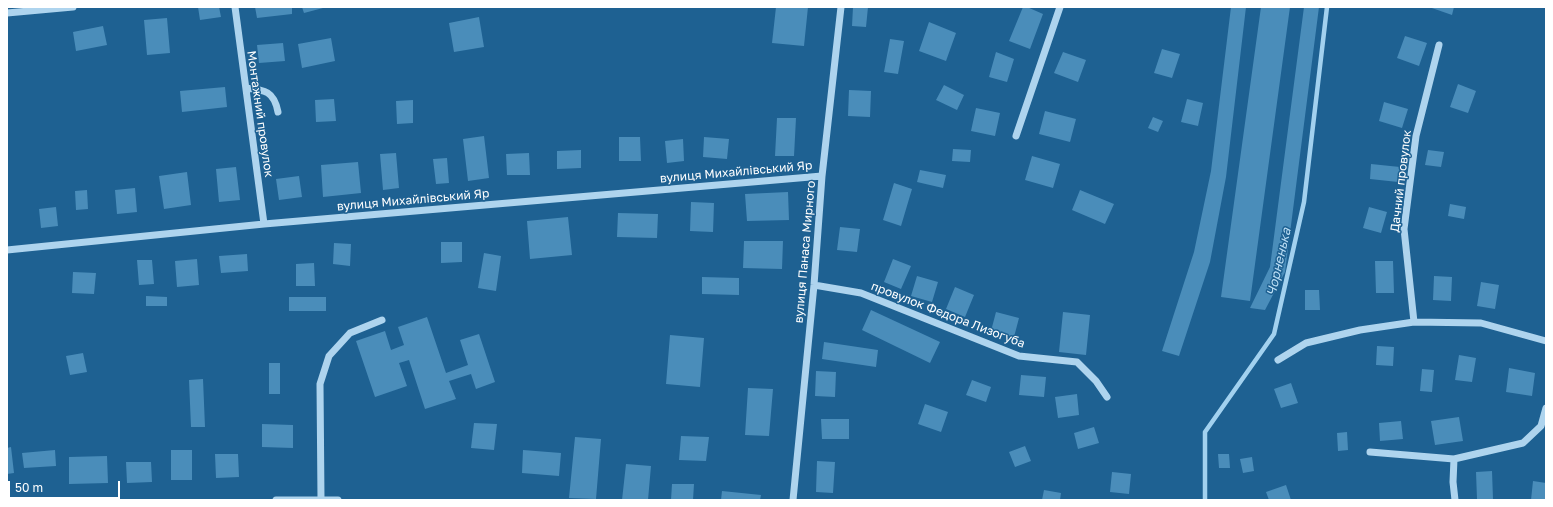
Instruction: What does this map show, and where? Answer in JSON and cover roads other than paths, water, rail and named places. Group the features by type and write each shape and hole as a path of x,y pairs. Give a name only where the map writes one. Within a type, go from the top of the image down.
{"street":[{"path":"7,13 73,7"},
{"name":"Монтажний провулок","path":"235,7 264,224"},
{"name":"вулиця Панаса Мирного","path":"793,500 814,285 822,176 841,7"},
{"path":"1016,136 1060,7"},
{"name":"Дачний провулок","path":"1414,322 1404,229 1416,136 1439,45"},
{"path":"246,88 264,90 276,100 278,112"},
{"name":"вулиця Михайлівський Яр","path":"7,250 264,224 822,176"},
{"name":"провулок Федора Лизогуба","path":"814,285 861,293 1019,356 1077,362 1096,381 1107,397"},
{"path":"321,499 320,384 329,356 350,333 382,320"},
{"path":"1278,360 1306,343 1360,330 1414,322 1481,323 1546,341"},
{"path":"1370,452 1454,460 1523,443 1541,426 1546,408"},
{"path":"1454,460 1453,482 1456,500"},
{"path":"276,500 338,500"}],"waterway":[{"name":"Чорненька","path":"1205,500 1205,432 1274,334 1304,202 1327,7"}]}
